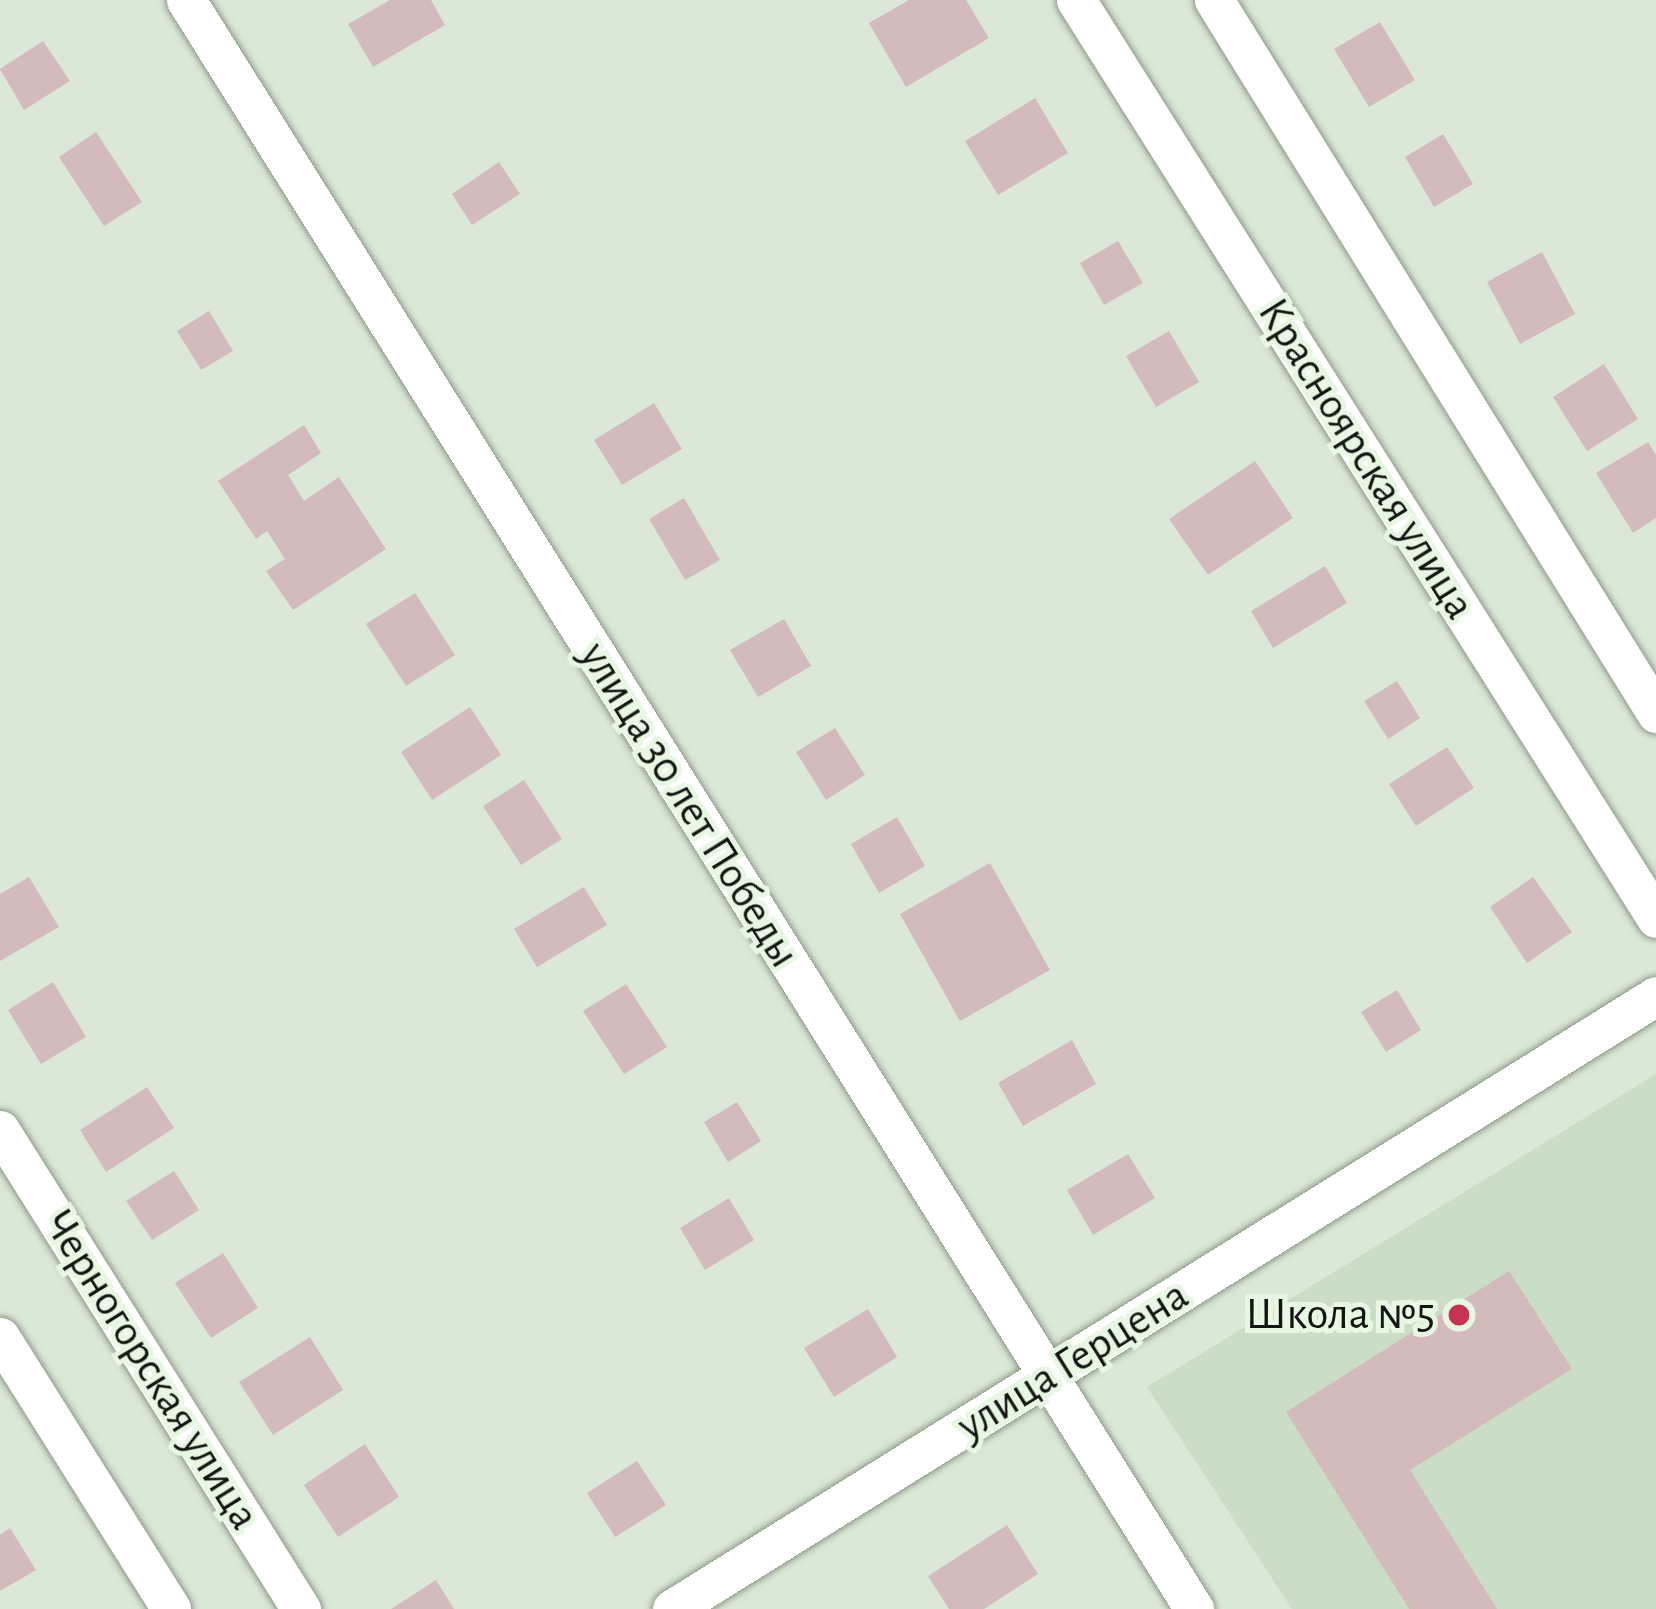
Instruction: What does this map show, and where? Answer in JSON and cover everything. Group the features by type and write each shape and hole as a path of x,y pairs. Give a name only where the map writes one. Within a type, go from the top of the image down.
{"street":[{"name":"улица 30 лет Победы","path":"186,0 1194,1609"},
{"name":"Красноярская улица","path":"1076,0 1656,918"},
{"path":"1214,0 1656,713"},
{"name":"улица Герцена","path":"672,1609 1656,996"},
{"name":"Черногорская улица","path":"0,1130 302,1609"},
{"path":"0,1337 171,1609"}],"shaded area":[{"name":"Школа №5","path":"1656,1074 1656,1609 1292,1609 1147,1387"}],"building":[{"path":"390,0 431,0 445,25 373,67 348,24"},
{"path":"909,0 966,0 989,38 906,87 869,23"},
{"path":"1380,22 1415,80 1369,107 1334,49"},
{"path":"43,41 70,81 24,110 0,69"},
{"path":"1035,98 1068,153 998,195 965,141"},
{"path":"96,132 142,202 104,226 59,157"},
{"path":"1443,134 1473,184 1434,207 1405,157"},
{"path":"499,162 520,194 472,225 452,194"},
{"path":"1118,241 1143,283 1104,305 1080,263"},
{"path":"1542,252 1575,314 1520,344 1487,282"},
{"path":"209,311 233,351 201,370 177,331"},
{"path":"1169,331 1199,382 1156,407 1126,356"},
{"path":"1604,364 1638,419 1587,451 1553,397"},
{"path":"654,403 682,449 622,485 594,440"},
{"path":"304,425 321,453 288,475 304,501 339,477 386,549 293,610 266,571 285,559 267,531 256,539 218,481"},
{"path":"1648,442 1656,455 1656,518 1633,533 1596,473"},
{"path":"1255,461 1293,518 1208,575 1169,519"},
{"path":"684,498 720,560 685,580 649,519"},
{"path":"1325,566 1347,603 1273,648 1251,611"},
{"path":"415,593 455,655 406,686 366,624"},
{"path":"784,619 811,666 758,697 730,650"},
{"path":"1397,681 1420,718 1388,739 1364,701"},
{"path":"470,707 501,755 432,800 401,752"},
{"path":"835,728 865,775 826,800 796,752"},
{"path":"1447,747 1474,788 1416,826 1389,784"},
{"path":"524,780 562,839 521,865 483,806"},
{"path":"897,817 925,866 879,893 851,844"},
{"path":"990,863 1050,970 960,1021 900,914"},
{"path":"29,877 59,927 0,961 0,894"},
{"path":"1533,877 1572,932 1527,963 1490,907"},
{"path":"584,887 607,925 537,967 514,929"},
{"path":"53,982 86,1037 41,1064 8,1010"},
{"path":"626,984 667,1047 624,1074 583,1011"},
{"path":"1397,990 1421,1030 1386,1052 1361,1012"},
{"path":"1072,1040 1096,1084 1023,1126 998,1083"},
{"path":"147,1087 174,1128 106,1172 80,1130"},
{"path":"737,1102 761,1141 728,1162 704,1122"},
{"path":"1128,1154 1155,1198 1093,1235 1067,1190"},
{"path":"174,1171 199,1210 152,1240 126,1201"},
{"path":"729,1198 754,1240 705,1270 680,1228"},
{"path":"223,1253 258,1308 211,1338 175,1283"},
{"path":"1509,1271 1572,1369 1410,1470 1497,1609 1409,1609 1286,1412"},
{"path":"868,1309 897,1357 834,1397 804,1348"},
{"path":"310,1337 343,1390 273,1435 239,1382"},
{"path":"365,1444 399,1497 338,1537 304,1485"},
{"path":"637,1461 666,1505 615,1537 587,1493"},
{"path":"1007,1525 1038,1574 984,1609 949,1609 928,1576"},
{"path":"10,1528 36,1570 0,1591 0,1535"},
{"path":"436,1580 454,1609 391,1609"}],"place":[{"name":"Школа №5","path":"1459,1315"}]}
